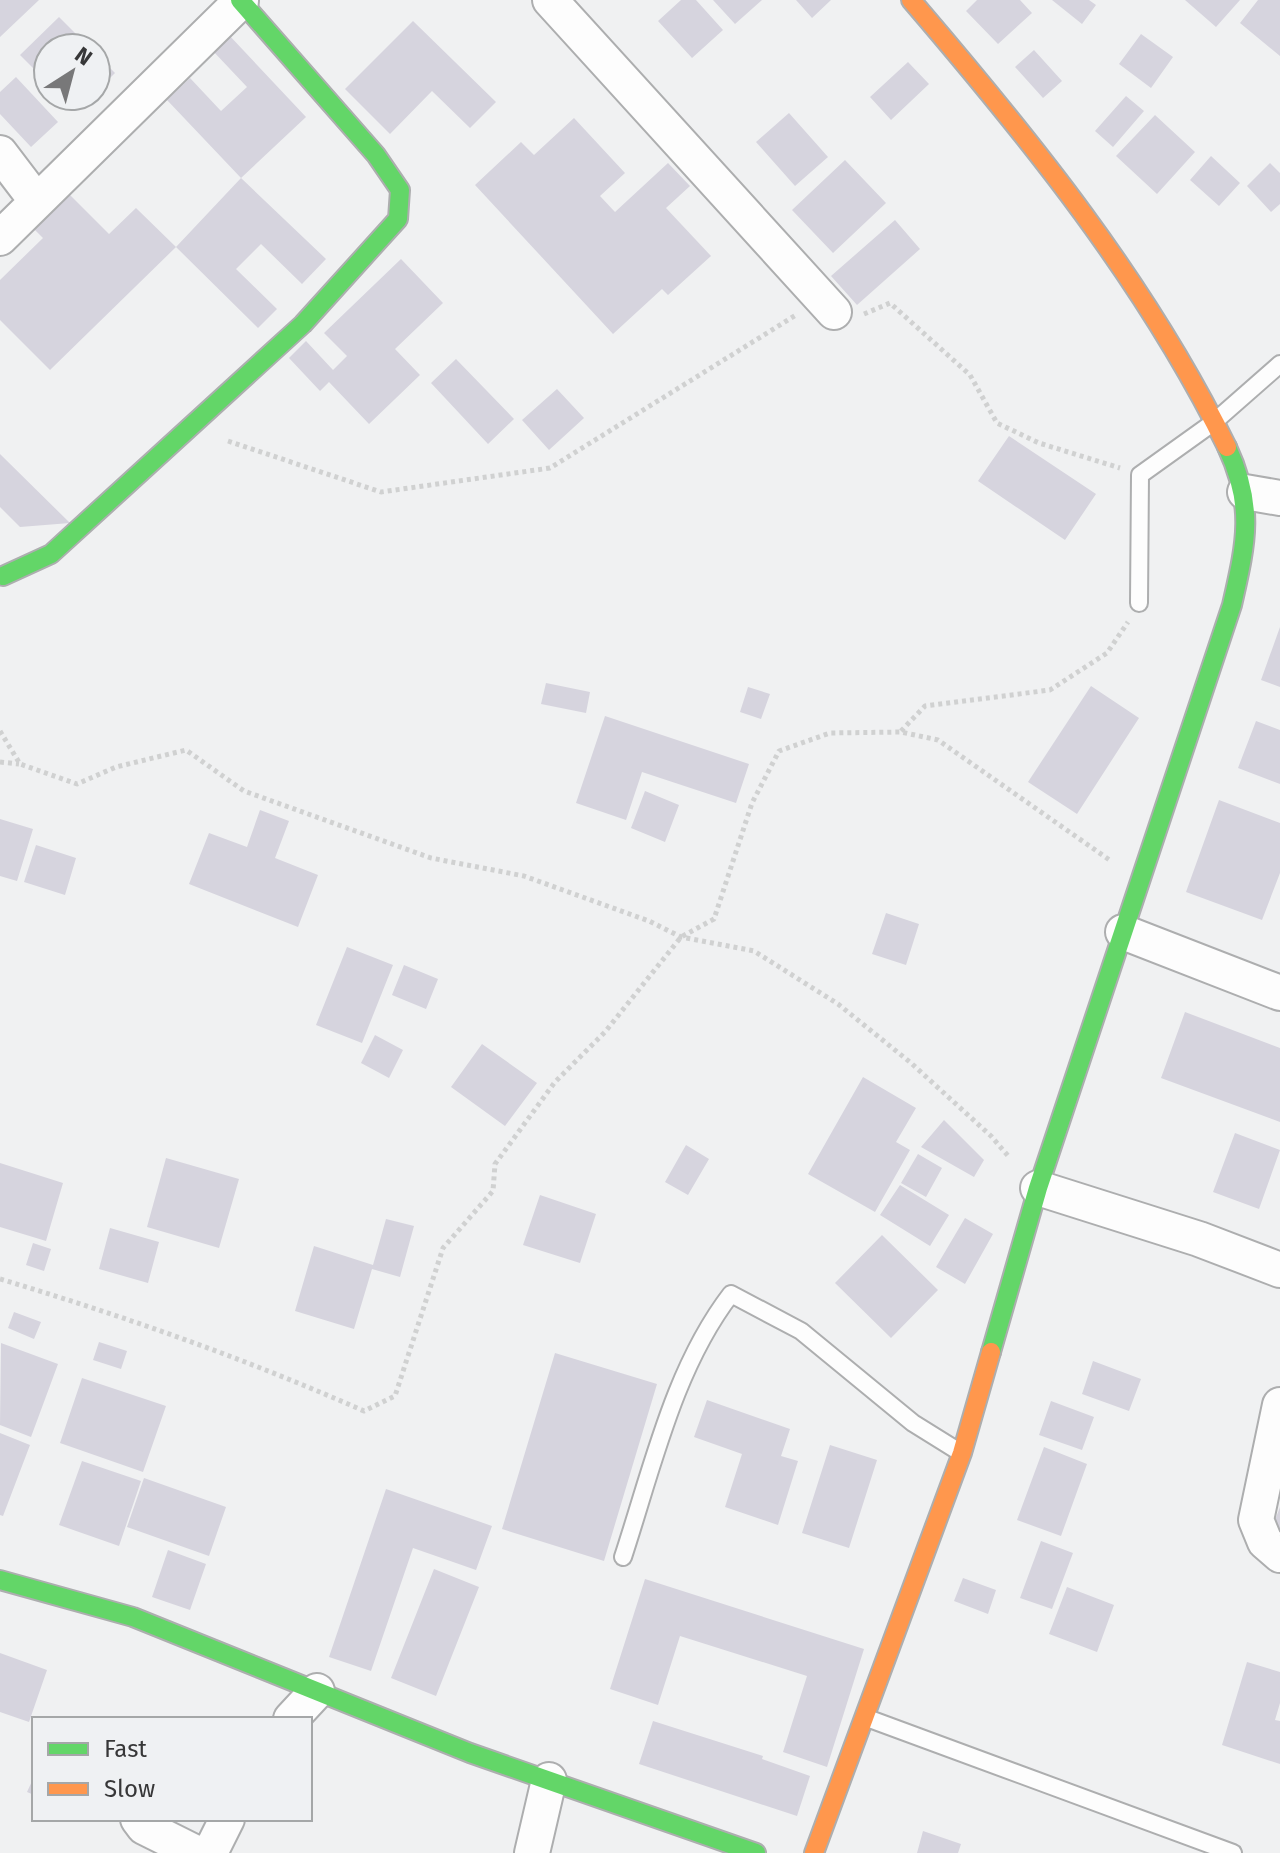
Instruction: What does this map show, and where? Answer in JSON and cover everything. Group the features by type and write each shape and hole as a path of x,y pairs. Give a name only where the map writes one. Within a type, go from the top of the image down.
{"street":[{"path":"0,238 35,199 241,0 376,155 400,190 398,219 303,324 51,554 3,576"},
{"path":"550,0 834,312"},
{"path":"814,1853 962,1453 1038,1188 1232,605 1245,541 1245,492 1214,422 1163,328 1083,210 912,0"},
{"path":"0,153 35,199"},
{"path":"1245,492 1280,498"},
{"path":"1123,932 1280,993"},
{"path":"1038,1188 1199,1239 1280,1270"},
{"path":"1280,1405 1256,1520 1265,1542 1280,1555"},
{"path":"0,1580 133,1617 549,1780 756,1853"},
{"path":"293,1717 317,1691"},
{"path":"532,1853 549,1780"},
{"path":"140,1821 144,1827 196,1853"},
{"path":"210,1853 226,1821"}],"lane":[{"path":"1139,603 1140,475 1214,422 1280,364"},
{"path":"623,1557 679,1389 712,1319 731,1294 801,1331 913,1423 962,1453"},
{"path":"865,1717 1233,1853"}],"path":[{"path":"189,428 381,492 550,468 794,315 834,312 855,318 890,303 970,375 997,423 1039,443 1140,475"},
{"path":"901,732 925,706 1050,690 1107,653 1139,603"},
{"path":"0,731 20,764"},
{"path":"0,1279 186,1340 292,1379 364,1411 395,1396 443,1248 493,1191 495,1164 555,1082 605,1032 681,937 714,919 752,803 779,751 830,733 901,732 938,740 1003,782 1140,884"},
{"path":"0,762 20,764 77,784 116,767 186,750 244,791 431,858 524,876 649,921 681,937 754,951 838,1004 911,1063 991,1136 1038,1188"}],"building":[{"path":"0,0 39,0 0,37"},
{"path":"681,0 696,0 723,30 692,58 658,21"},
{"path":"713,0 762,0 735,24"},
{"path":"796,0 831,0 812,18"},
{"path":"977,0 1020,0 1032,13 998,44 966,11"},
{"path":"1052,0 1089,0 1096,5 1082,24"},
{"path":"1185,0 1240,0 1216,27"},
{"path":"1258,0 1280,0 1280,56 1240,23"},
{"path":"59,17 74,32 44,32"},
{"path":"413,21 496,102 470,128 432,91 390,134 345,89"},
{"path":"228,34 306,117 241,178 167,100 190,78 221,111 247,87 212,50"},
{"path":"1141,34 1173,57 1151,88 1119,64"},
{"path":"32,43 32,67 20,55"},
{"path":"1034,50 1062,81 1043,98 1015,67"},
{"path":"908,62 929,84 891,120 870,97"},
{"path":"16,77 32,94 32,112 49,112 58,122 31,147 0,114 0,92"},
{"path":"1126,96 1144,111 1113,147 1095,131"},
{"path":"789,113 828,157 795,186 756,142"},
{"path":"1155,115 1195,152 1157,194 1116,156"},
{"path":"574,118 625,173 600,196 615,212 668,163 690,186 666,208 711,256 668,295 662,289 613,334 475,185 521,142 534,155"},
{"path":"1211,156 1240,183 1219,206 1190,180"},
{"path":"845,160 886,203 833,253 792,210"},
{"path":"1270,163 1280,173 1280,204 1271,212 1247,186"},
{"path":"241,178 326,259 302,284 261,244 236,269 277,309 258,328 176,247"},
{"path":"64,189 109,234 136,208 176,247 50,370 0,320 0,280 43,238 29,224"},
{"path":"895,220 920,249 857,305 831,276"},
{"path":"401,259 443,303 395,349 420,375 369,424 329,382 320,391 289,358 306,341 333,370 347,356 324,333"},
{"path":"456,359 514,419 488,444 431,383"},
{"path":"557,389 584,418 549,450 522,420"},
{"path":"1009,436 1096,494 1065,540 978,481"},
{"path":"0,454 70,523 20,527 0,507"},
{"path":"1280,627 1280,687 1261,680"},
{"path":"546,683 590,692 586,713 541,704"},
{"path":"1091,686 1139,718 1077,814 1028,782"},
{"path":"748,687 770,694 761,719 740,712"},
{"path":"605,716 749,764 736,803 642,772 626,820 576,803"},
{"path":"1256,721 1280,730 1280,784 1238,768"},
{"path":"645,791 679,805 665,842 631,828"},
{"path":"1219,800 1280,823 1280,873 1262,920 1186,892"},
{"path":"260,810 289,821 275,858 318,875 298,927 189,884 209,833 247,847"},
{"path":"0,819 33,829 17,881 0,876"},
{"path":"36,845 76,858 65,895 24,882"},
{"path":"886,913 919,924 906,965 872,954"},
{"path":"347,947 393,965 362,1043 316,1025"},
{"path":"404,965 438,979 426,1009 392,995"},
{"path":"1185,1012 1280,1048 1280,1122 1161,1078"},
{"path":"375,1035 403,1050 389,1078 361,1063"},
{"path":"482,1044 537,1083 505,1126 451,1087"},
{"path":"863,1077 916,1108 896,1142 910,1150 875,1212 808,1174"},
{"path":"944,1120 984,1160 974,1177 921,1147"},
{"path":"1235,1133 1280,1150 1259,1209 1213,1192"},
{"path":"686,1145 709,1159 688,1195 665,1182"},
{"path":"918,1154 942,1168 926,1197 901,1183"},
{"path":"166,1158 239,1179 219,1248 147,1227"},
{"path":"0,1163 63,1183 46,1241 0,1227"},
{"path":"900,1185 949,1215 930,1246 880,1215"},
{"path":"540,1195 596,1214 580,1263 523,1245"},
{"path":"965,1218 993,1234 965,1284 936,1267"},
{"path":"386,1219 414,1226 400,1277 372,1269 354,1329 295,1311 314,1246 373,1265"},
{"path":"110,1228 159,1242 148,1283 99,1269"},
{"path":"882,1235 938,1290 891,1338 835,1283"},
{"path":"33,1243 51,1249 44,1271 26,1265"},
{"path":"14,1312 41,1322 34,1339 8,1328"},
{"path":"99,1342 127,1351 121,1369 93,1360"},
{"path":"1,1343 58,1364 31,1437 0,1425"},
{"path":"555,1353 657,1384 604,1561 502,1529"},
{"path":"1093,1361 1141,1379 1129,1411 1082,1394"},
{"path":"82,1378 166,1406 143,1472 60,1443"},
{"path":"707,1400 790,1429 781,1456 798,1461 778,1525 725,1507 742,1454 694,1437"},
{"path":"1051,1401 1094,1417 1082,1450 1039,1435"},
{"path":"0,1433 30,1445 3,1516 0,1515"},
{"path":"830,1445 877,1460 849,1548 802,1533"},
{"path":"1044,1447 1087,1464 1061,1536 1017,1520"},
{"path":"82,1461 141,1481 119,1546 59,1525"},
{"path":"144,1478 226,1507 209,1556 127,1527"},
{"path":"386,1489 492,1526 476,1570 413,1548 371,1671 329,1657"},
{"path":"1280,1507 1280,1541 1269,1536"},
{"path":"1041,1541 1073,1553 1052,1609 1020,1598"},
{"path":"168,1550 206,1564 190,1610 152,1597"},
{"path":"434,1569 479,1587 436,1696 391,1678"},
{"path":"963,1578 996,1590 988,1614 954,1601"},
{"path":"645,1579 864,1649 827,1767 783,1752 807,1676 680,1636 658,1705 610,1689"},
{"path":"1067,1587 1114,1605 1097,1652 1049,1634"},
{"path":"0,1653 47,1670 29,1722 0,1712"},
{"path":"1247,1662 1280,1672 1280,1703 1275,1720 1280,1721 1280,1764 1222,1745"},
{"path":"653,1721 763,1756 762,1759 810,1776 797,1816 639,1764"},
{"path":"923,1831 961,1844 958,1853 917,1853"}],"traffic: fast":[{"path":"3,576 51,554 303,324 398,219 400,190 376,155 240,0"},
{"path":"991,1352 1038,1188 1232,605 1244,544 1245,507 1242,488 1227,447"},
{"path":"0,1580 133,1617 470,1753 756,1853"}],"traffic: slow":[{"path":"911,0 1042,159 1123,270 1195,386 1227,447"},
{"path":"814,1853 962,1453 991,1352"}]}
